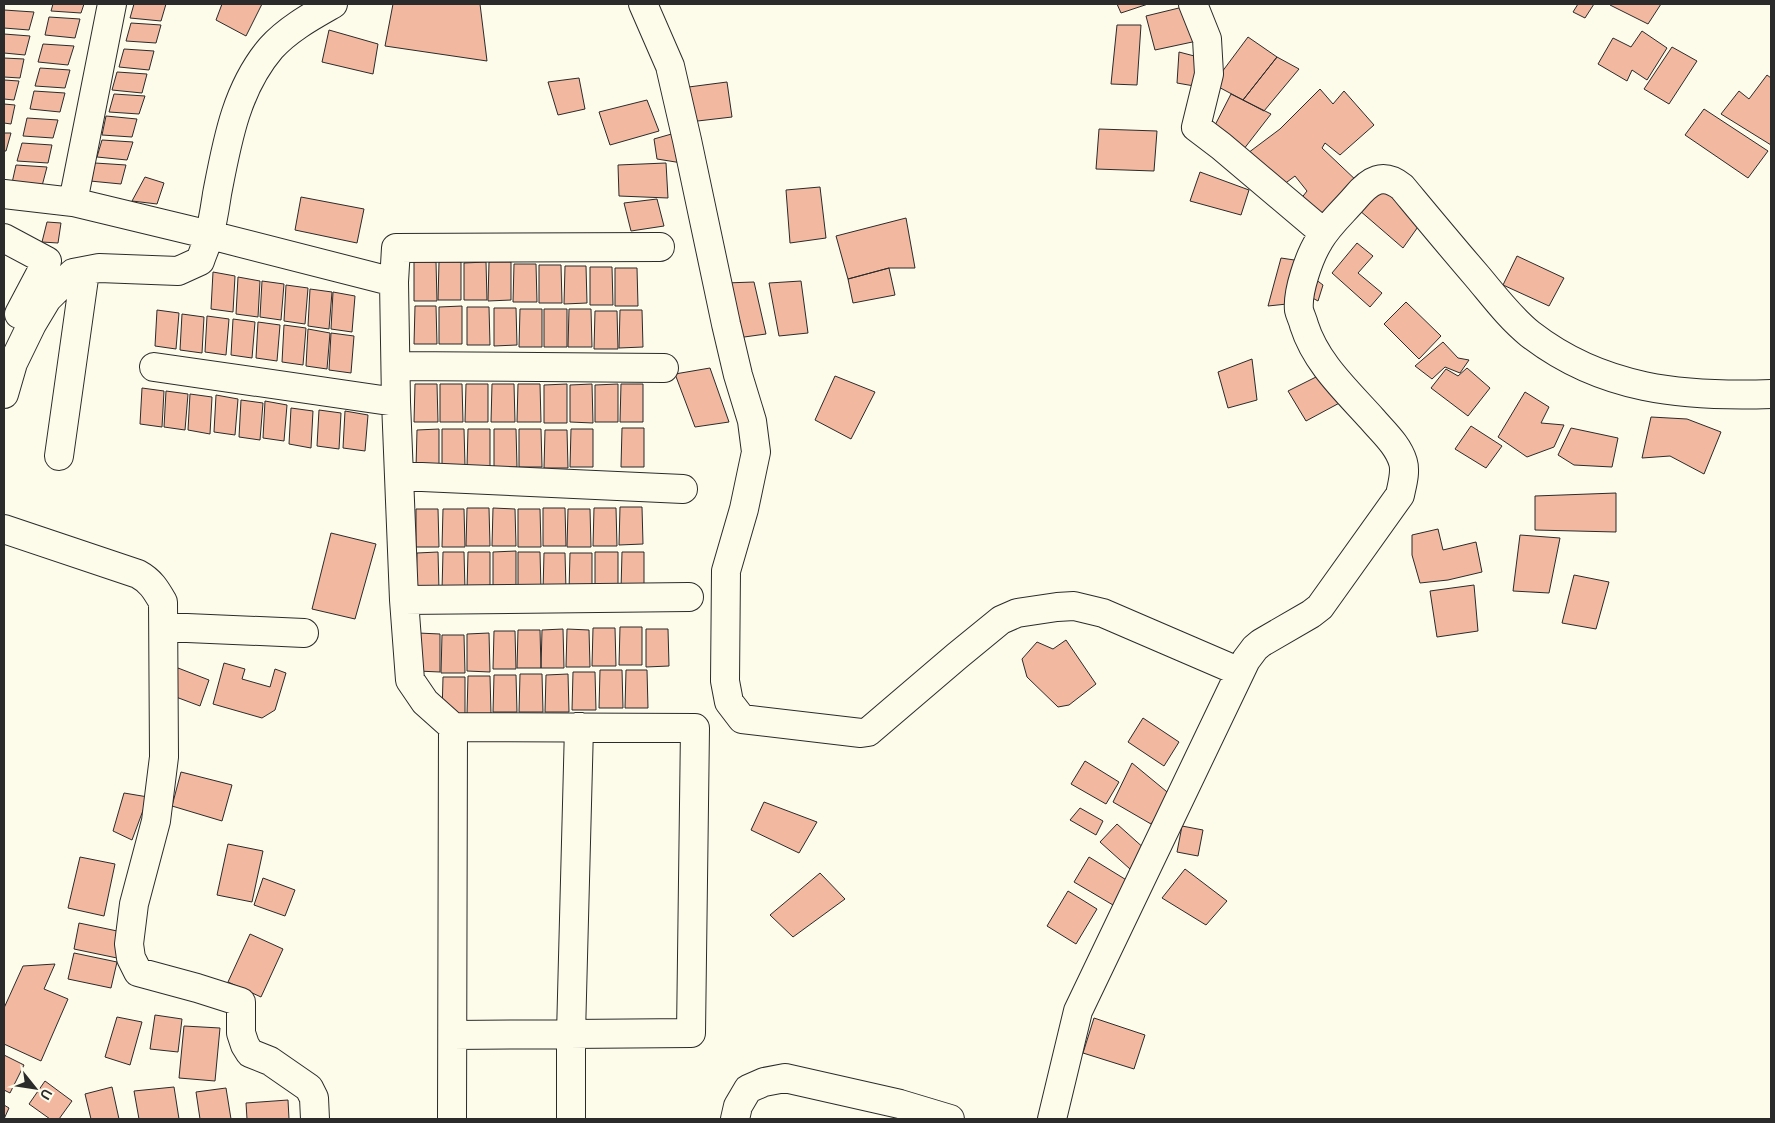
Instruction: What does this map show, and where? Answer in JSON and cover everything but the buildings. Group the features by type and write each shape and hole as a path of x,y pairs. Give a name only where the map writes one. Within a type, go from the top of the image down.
{"street":[{"path":"73,202 112,4"},
{"path":"4,394 13,364 32,324 47,299 73,273 99,268 178,271 200,261 210,234 233,119 245,88 259,64 272,47 308,18 333,4"},
{"path":"643,4 670,66 728,333 753,429 756,452 744,509 726,571 725,682 729,702 742,719 861,733 868,732 1001,620 1017,613 1057,607 1074,606 1103,613 1240,672"},
{"path":"1193,4 1207,39 1209,74 1196,127 1324,234"},
{"path":"1052,1119 1078,1011 1246,660 1255,648 1312,614 1320,607 1400,495 1404,478 1403,462 1394,444 1328,371 1309,341 1299,310 1303,280 1312,255 1324,234 1361,191 1374,181 1383,178 1390,179 1402,187 1507,313 1529,333 1551,349 1614,379 1657,390 1727,396 1771,394"},
{"path":"4,194 73,202 210,234 394,282"},
{"path":"4,238 47,261 4,344"},
{"path":"453,1035 691,1033 694,728 453,727 425,702 410,680 404,600 396,402 394,282 396,248 660,246"},
{"path":"59,456 85,271"},
{"path":"396,366 664,368"},
{"path":"154,367 396,402"},
{"path":"400,476 683,489"},
{"path":"4,529 148,579 163,602 164,757 156,821 134,904 129,944 131,958 138,972 241,1002 241,1033 250,1053 270,1061 309,1088 314,1098 316,1119"},
{"path":"404,600 689,597"},
{"path":"164,627 304,633"},
{"path":"452,1119 453,727"},
{"path":"571,1119 571,1034 579,727"},
{"path":"734,1119 738,1106 748,1089 764,1082 785,1078 900,1104 950,1119"}]}
